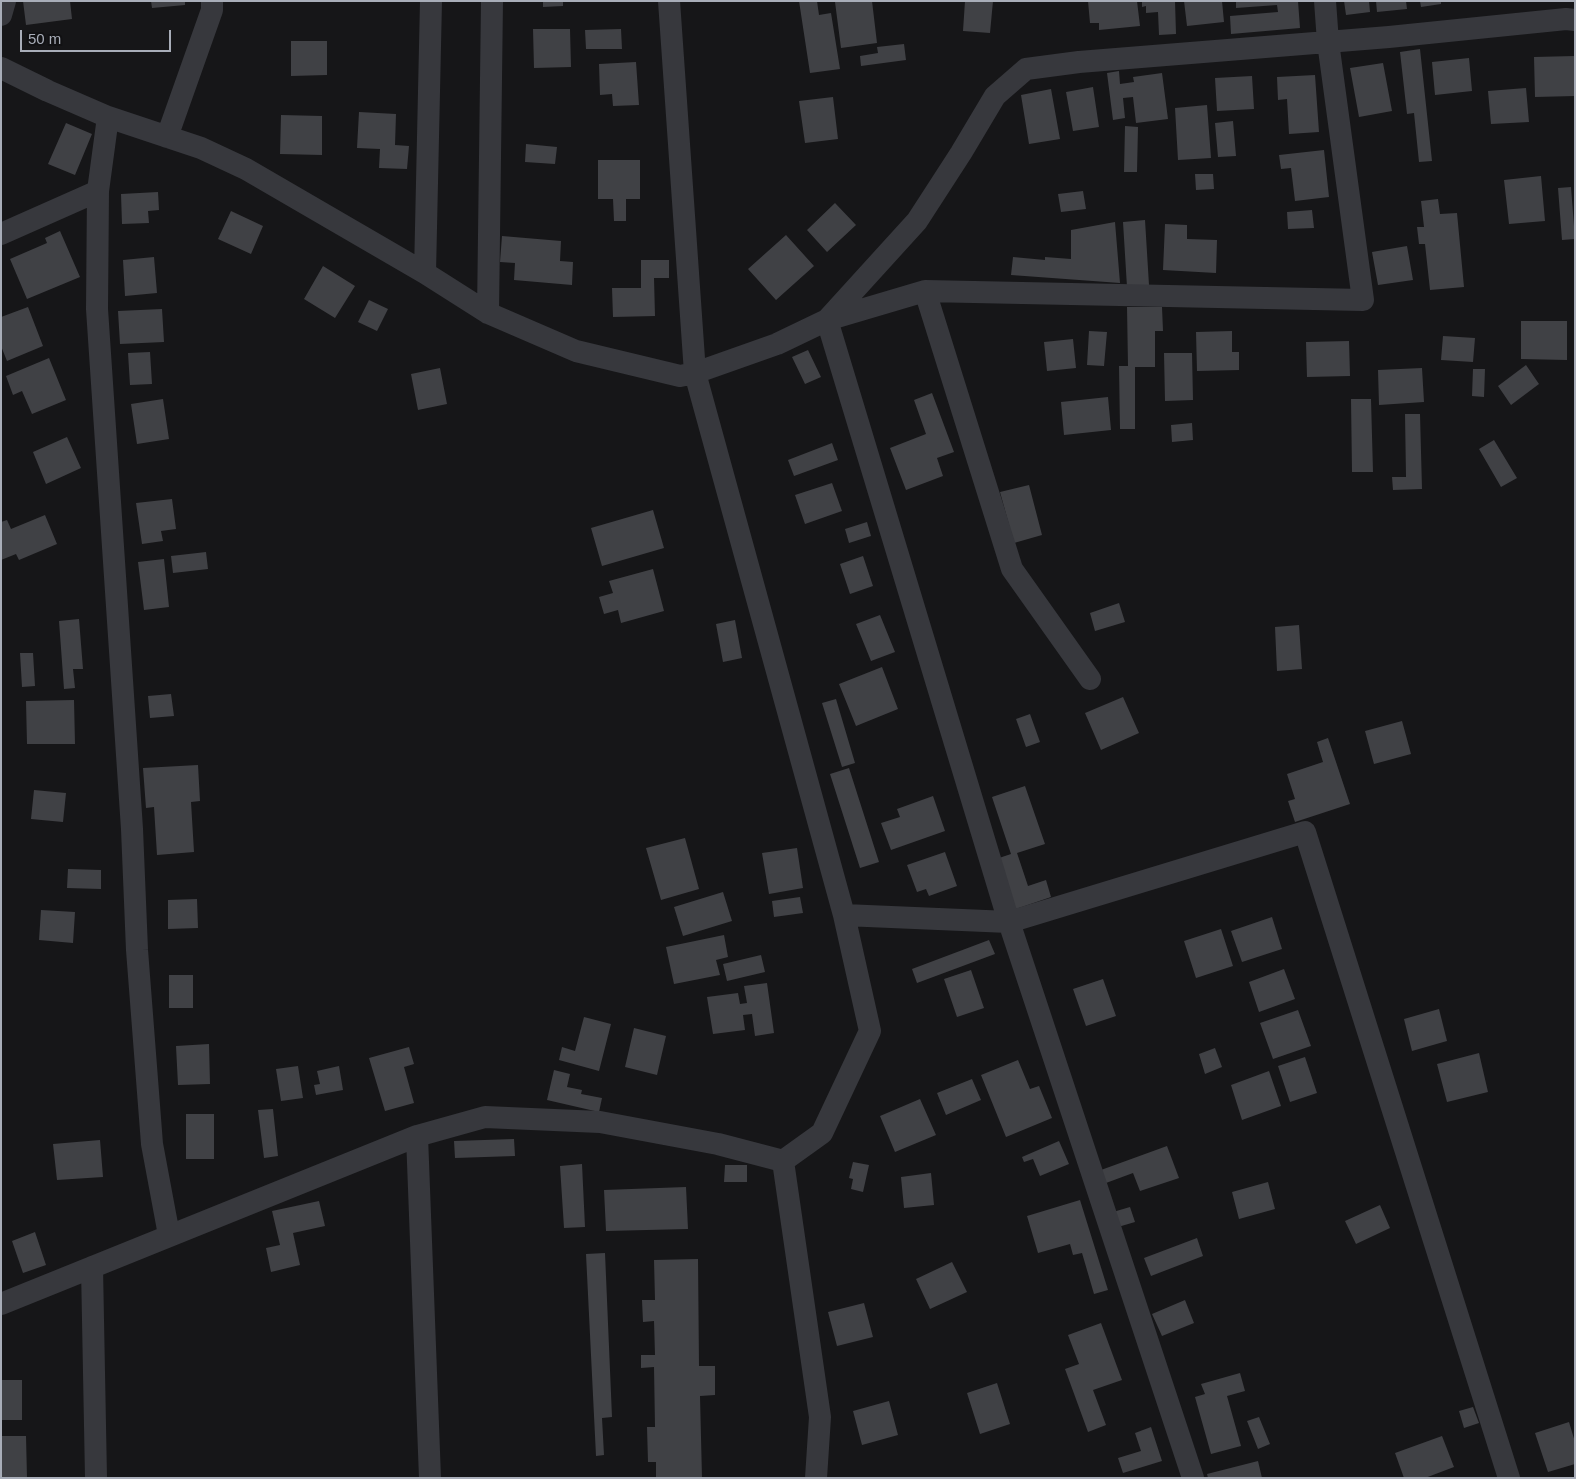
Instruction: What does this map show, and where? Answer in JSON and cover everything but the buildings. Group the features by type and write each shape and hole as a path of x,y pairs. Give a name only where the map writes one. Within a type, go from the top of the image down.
{"street":[{"path":"1,15 5,1"},
{"path":"167,137 212,10 212,1"},
{"path":"425,273 431,1"},
{"path":"488,313 492,1"},
{"path":"1,1304 417,1136 485,1117 600,1122 718,1144 783,1160 822,1133 870,1031 844,916 695,373 669,1"},
{"path":"1,68 108,117 200,148 246,169 425,273 488,313 576,351 680,376 695,373 777,344 827,320 925,291 1363,300 1328,42 1325,1"},
{"path":"827,320 917,221 995,96 1026,69 1079,62 1389,37 1566,18 1575,20"},
{"path":"108,117 98,191 97,309 132,829 137,950 152,1144 169,1235"},
{"path":"1,234 98,191"},
{"path":"925,291 1012,569 1090,679"},
{"path":"827,320 1009,922 1193,1478"},
{"path":"844,916 1009,922 1305,832 1509,1478"},
{"path":"417,1136 430,1478"},
{"path":"783,1160 820,1417 816,1478"},
{"path":"92,1267 96,1478"}]}
